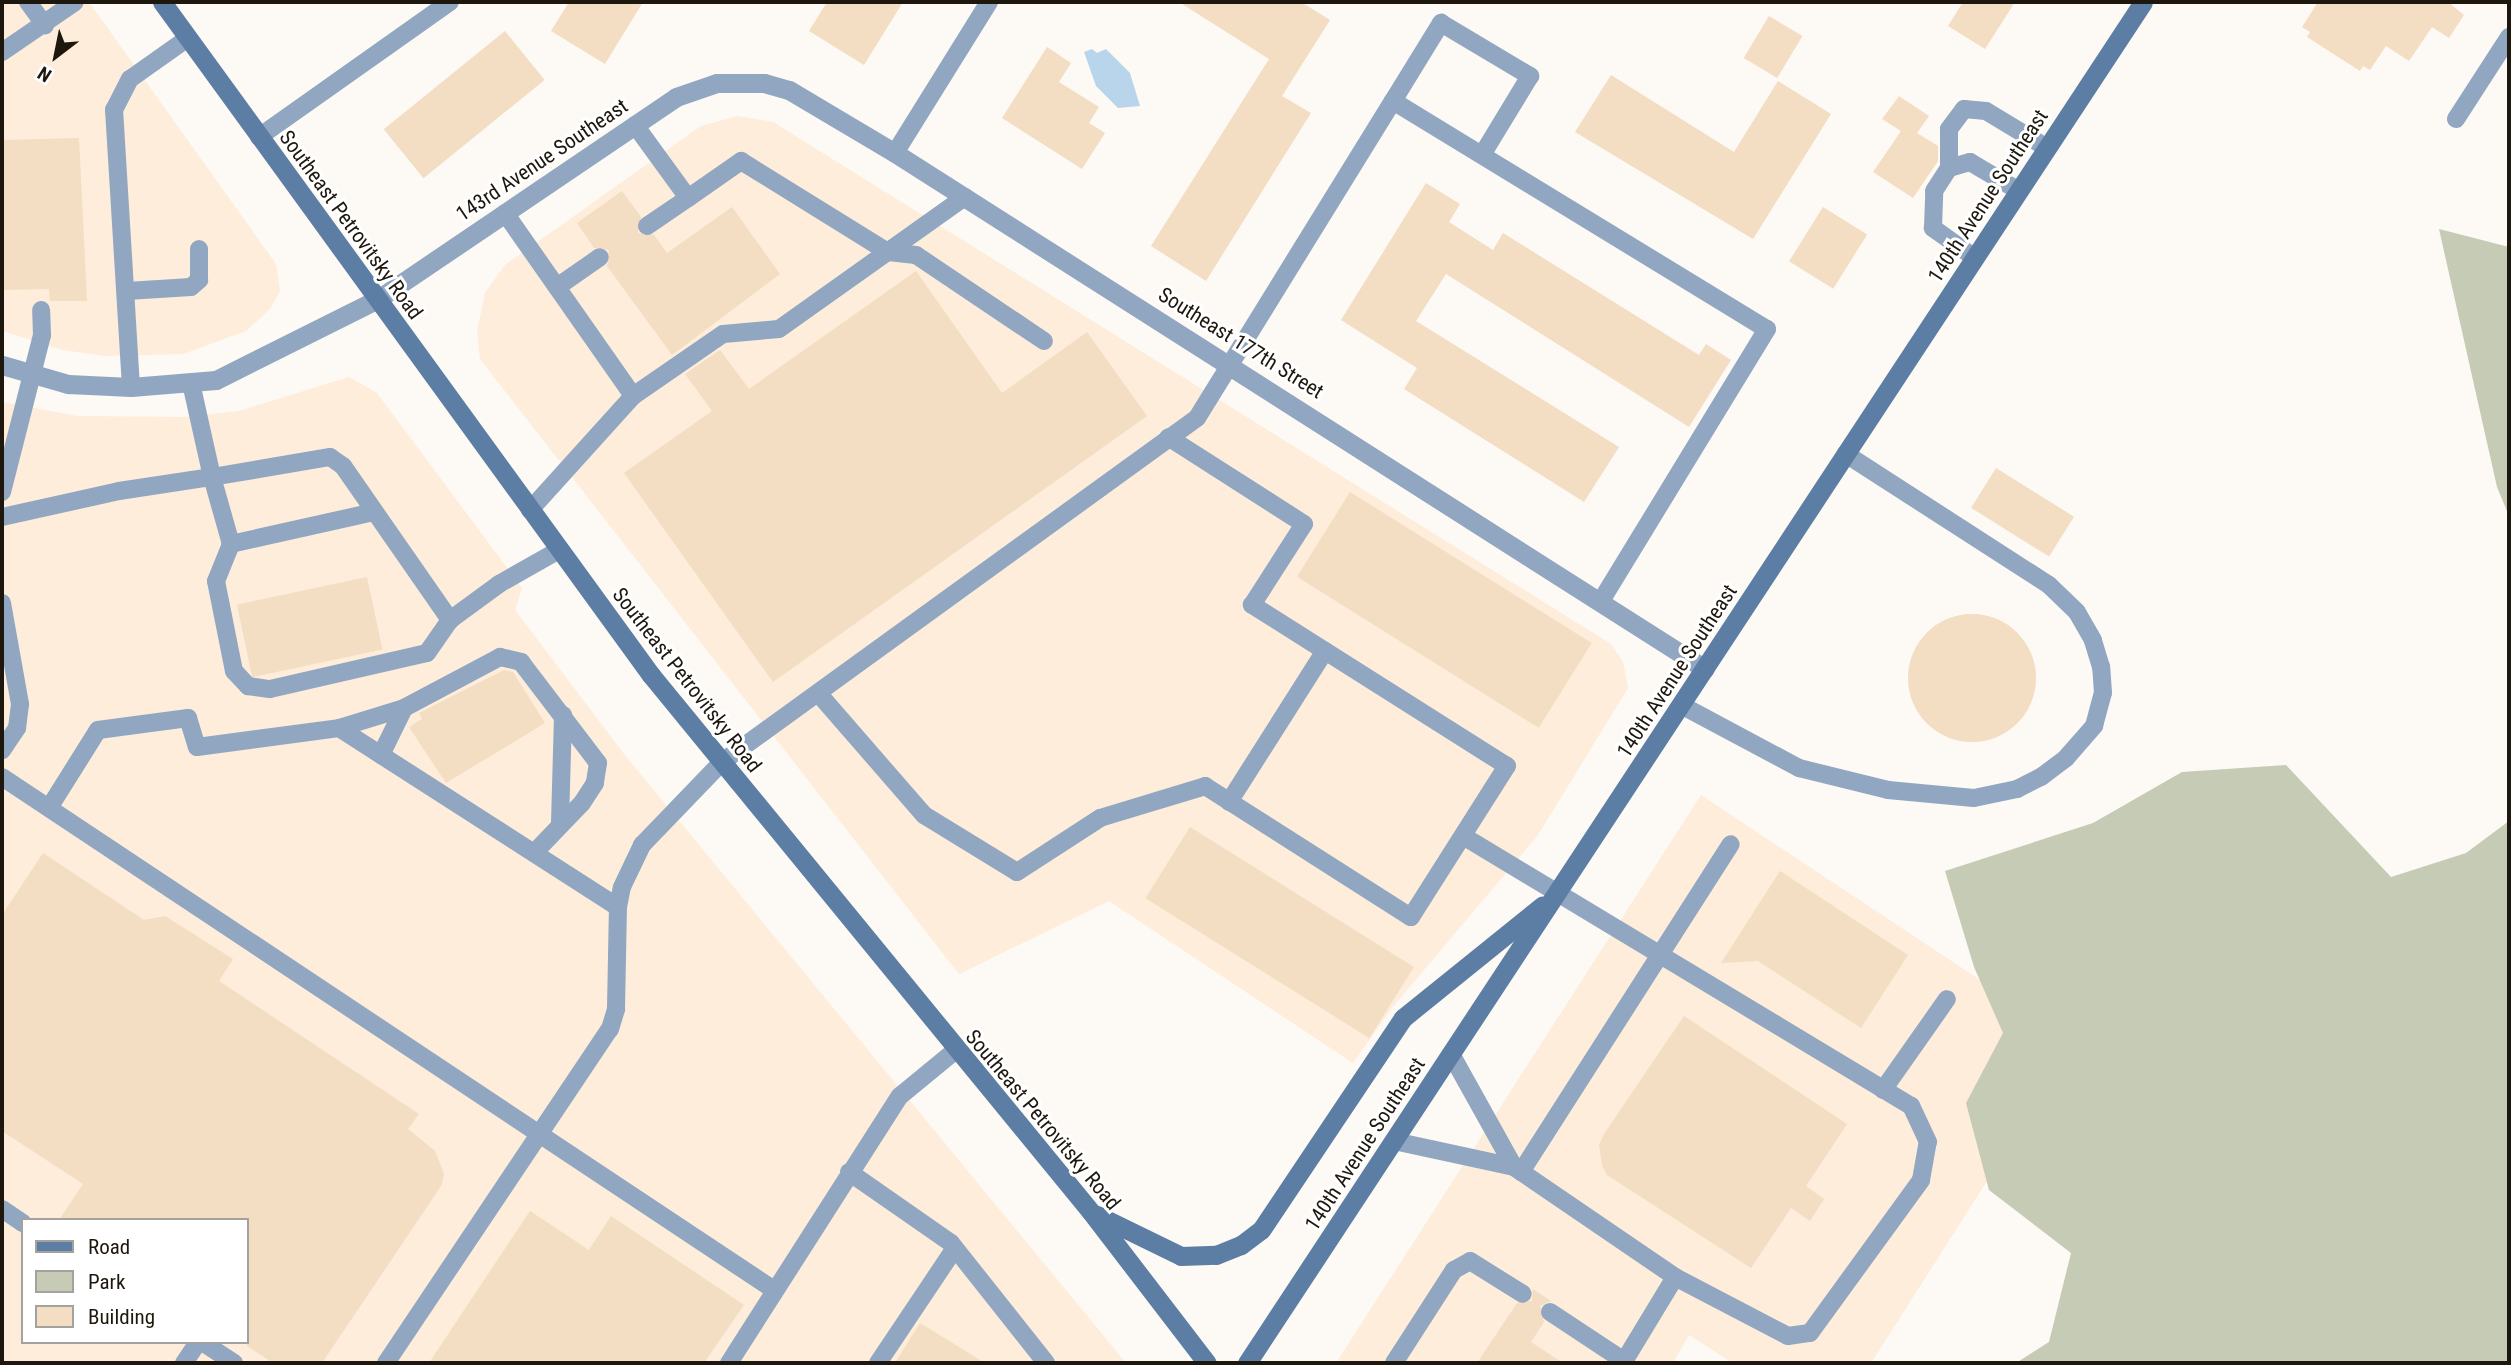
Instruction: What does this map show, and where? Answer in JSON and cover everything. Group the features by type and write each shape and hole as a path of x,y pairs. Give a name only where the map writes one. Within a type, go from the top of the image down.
{"main road":[{"name":"Southeast Petrovitsky Road","path":"162,2 559,550 722,762 1091,1212 1207,1363"},
{"name":"140th Avenue Southeast","path":"1247,1363 2143,2"},
{"path":"1091,1212 1148,1244 1181,1256 1216,1255 1241,1245 1261,1230 1403,1018 1557,895"}],"street":[{"name":"Southeast 177th Street","path":"740,80 789,90 895,153 1233,365 1705,669"},
{"name":"143rd Avenue Southeast","path":"2,365 68,384 131,387 216,380 276,353 378,299 635,125 699,86 740,80"}],"lane":[{"path":"29,2 45,25"},
{"path":"2,52 75,2"},
{"path":"259,137 450,2"},
{"path":"895,153 989,2"},
{"path":"386,1363 610,1029 616,1009 618,907 622,887 642,845 722,762 1197,418 1233,365 1441,23 1530,76 1482,155"},
{"path":"2456,119 2509,37"},
{"path":"131,387 114,110 130,79 188,38"},
{"path":"1393,101 1768,329 1601,601"},
{"path":"1975,258 1933,228 1934,191 1949,168 1950,129 1964,109 1986,111 2047,148"},
{"path":"635,125 688,198"},
{"path":"647,226 741,161 888,252 916,255 1044,341"},
{"path":"1949,168 1969,162 2019,191"},
{"path":"530,510 633,396 723,334 779,328 965,197"},
{"path":"505,213 633,396"},
{"path":"127,291 191,287 199,280 199,248"},
{"path":"556,287 600,257"},
{"path":"2,492 42,335 41,310"},
{"path":"191,383 212,477 231,544 216,581 234,671 248,686 270,689 427,653 450,620 499,584 559,550"},
{"path":"818,693 924,815 1017,873 1100,818 1205,786 1411,917 1507,766 1252,605 1304,524 1168,437"},
{"path":"1681,705 1799,768 1888,790 1974,798 2017,789 2041,776 2066,758 2094,726 2103,693 2101,667 2093,640 2077,612 2029,571 1846,454"},
{"path":"2,517 330,457 343,466 450,620"},
{"path":"231,544 374,512"},
{"path":"2,603 20,704 17,727 2,750"},
{"path":"1229,802 1325,651"},
{"path":"49,808 98,730 188,718 197,747 339,728 404,708 500,657 512,657 563,715 598,764 598,776 582,803 534,853"},
{"path":"381,755 404,708"},
{"path":"560,823 563,715"},
{"path":"339,728 618,907"},
{"path":"2,777 775,1290"},
{"path":"1394,1141 1518,1169 1675,1277 1788,1336 1810,1333 1922,1180 1927,1142 1911,1106 1463,836"},
{"path":"1518,1169 1731,844"},
{"path":"1883,1090 1947,999"},
{"path":"729,1363 900,1096 956,1050"},
{"path":"1451,1054 1518,1169"},
{"path":"849,1172 955,1248 1046,1363"},
{"path":"2,1209 21,1222"},
{"path":"878,1363 955,1248"},
{"path":"1394,1363 1454,1270 1470,1261 1523,1294"},
{"path":"1550,1312 1623,1362 1675,1277"},
{"path":"184,1363 198,1344"},
{"path":"203,1344 234,1363"}],"shaded area":[{"path":"2,2 89,2 276,264 280,291 270,309 246,331 183,354 105,356 63,350 2,331"},
{"path":"738,116 773,122 1611,644 1623,662 1628,688 1538,835 1391,1009 1353,1063 1109,901 959,974 480,359 477,331 485,293 505,265 701,126"},
{"path":"349,377 377,393 522,588 515,610 624,754 1126,1363 2,1363 2,402 77,416 184,417 239,411"},
{"path":"1701,795 2075,1043 1871,1363 1733,1363 1689,1335 1673,1363 1336,1363"}],"green space":[{"path":"2439,229 2509,247 2509,516 2497,487"},
{"path":"2286,765 2391,877 2466,853 2509,821 2509,1363 2016,1363 2049,1342 2071,1253 1989,1190 1966,1103 2003,1033 1974,967 1945,871 2093,823 2182,772"}],"water":[{"path":"1092,49 1097,53 1106,49 1130,73 1140,106 1118,108 1096,86 1084,52"}],"building":[{"path":"569,2 643,2 605,64 551,31"},
{"path":"827,2 903,2 864,65 809,31"},
{"path":"1179,2 1301,2 1330,20 1282,96 1311,113 1206,281 1151,246 1269,59"},
{"path":"1963,2 2015,2 1985,49 1948,26"},
{"path":"2318,2 2448,2 2464,15 2449,38 2432,27 2409,61 2386,46 2370,70 2363,66 2360,71 2307,37 2310,32 2302,27"},
{"path":"1769,16 1802,36 1777,78 1744,58"},
{"path":"505,31 545,80 423,178 384,129"},
{"path":"1047,47 1071,63 1059,82 1099,107 1089,123 1105,133 1082,169 1002,118"},
{"path":"1611,75 1734,152 1778,81 1831,114 1753,239 1575,132"},
{"path":"1899,96 1929,116 1917,133 1938,146 1938,161 1913,198 1873,172 1901,131 1882,119"},
{"path":"79,138 87,301 50,301 49,289 2,290 2,140"},
{"path":"1426,183 1460,204 1449,222 1493,250 1503,233 1699,355 1706,344 1731,360 1689,427 1446,274 1416,321 1619,447 1584,502 1404,389 1417,368 1341,320"},
{"path":"622,191 641,217 638,233 654,235 667,253 732,207 780,274 672,355 607,266 609,250 594,248 577,223"},
{"path":"1823,207 1867,235 1833,289 1789,261"},
{"path":"916,271 1002,393 1087,332 1147,416 773,682 624,473 712,411 685,374 720,350 749,389"},
{"path":"1996,468 2074,517 2049,557 1971,508"},
{"path":"1350,492 1592,643 1539,728 1297,577"},
{"path":"367,577 382,649 252,677 237,605"},
{"path":"1972,614 1996,619 2017,633 2031,654 2036,678 2031,702 2017,723 1996,737 1972,742 1948,737 1927,723 1913,702 1908,678 1913,654 1927,633 1948,619"},
{"path":"504,670 513,672 545,723 446,783 409,727 422,719 419,713"},
{"path":"1190,827 1414,967 1369,1038 1145,898"},
{"path":"43,853 144,920 165,916 233,959 219,981 419,1114 408,1129 435,1151 444,1174 441,1186 322,1363 273,1363 247,1346 248,1218 60,1218 83,1184 2,1131 2,915"},
{"path":"1780,871 1908,955 1861,1028 1758,961 1721,963"},
{"path":"1684,1016 1847,1124 1806,1186 1824,1199 1810,1221 1791,1208 1751,1268 1607,1175 1602,1165 1599,1145 1604,1134"},
{"path":"530,1211 589,1250 611,1216 744,1305 704,1363 429,1363"},
{"path":"1533,1289 1551,1301 1540,1306 1544,1322 1531,1342 1563,1363 1477,1363 1517,1303 1532,1301"},
{"path":"920,1323 985,1363 895,1363"}]}
